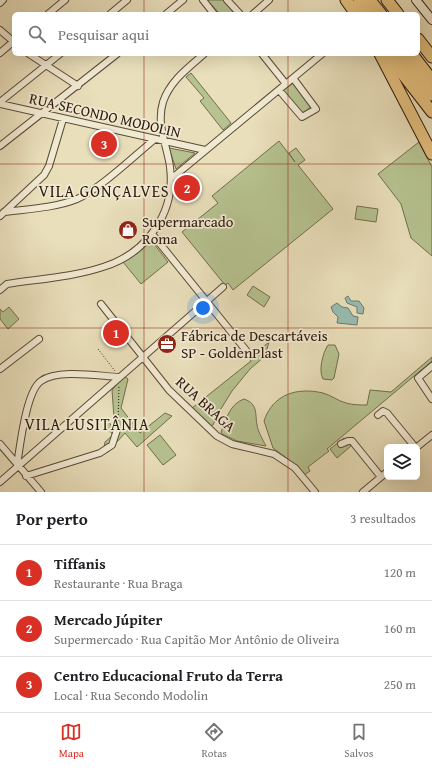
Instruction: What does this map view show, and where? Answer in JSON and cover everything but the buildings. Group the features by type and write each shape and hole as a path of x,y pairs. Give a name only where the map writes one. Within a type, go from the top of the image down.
{"highway":[{"path":"346,0 355,12"},
{"path":"359,0 368,12"},
{"path":"370,0 379,12"},
{"path":"387,0 396,12"},
{"path":"420,41 432,52"},
{"path":"420,41 432,57"},
{"path":"381,56 432,154"},
{"path":"389,56 432,112"},
{"path":"402,56 432,95"},
{"path":"414,56 432,80"}],"street":[{"path":"0,3 3,0"},
{"path":"50,12 65,0"},
{"path":"112,12 127,0"},
{"path":"168,12 183,0"},
{"path":"203,0 212,12"},
{"path":"228,0 238,12"},
{"path":"255,12 269,0"},
{"path":"416,0 432,20"},
{"path":"0,30 12,40"},
{"path":"0,53 12,44"},
{"path":"32,56 78,86"},
{"path":"0,103 58,56"},
{"path":"0,146 115,56"},
{"path":"0,290 7,284 103,268 125,257 153,235 166,207 171,180 170,166 163,141 161,114 163,103 168,91 184,71 202,56"},
{"path":"264,56 286,84"},
{"path":"171,180 205,150 320,56"},
{"path":"279,90 302,117 316,108 293,78"},
{"name":"RUA SECONDO MODOLIN","path":"0,103 41,114 205,150"},
{"path":"2,214 44,175 49,166 63,119"},
{"path":"2,214 67,203 78,198 95,188 155,140"},
{"path":"153,235 249,354"},
{"path":"0,281 7,284"},
{"path":"0,482 17,465 143,357 206,300 223,287"},
{"name":"RUA BRAGA","path":"101,304 169,390 217,436 232,444 274,454 296,468 315,492"},
{"path":"1,366 39,339"},
{"path":"432,366 418,378 432,399"},
{"path":"17,465 31,396 37,384 47,378 62,375 119,377"},
{"path":"378,415 383,411 387,413 413,444"},
{"path":"26,476 100,453 112,445 117,430"},
{"path":"420,444 432,435"},
{"path":"341,444 352,441 381,477"},
{"path":"0,444 41,492"},
{"path":"364,492 384,474"}],"path":[{"path":"98,349 119,377 117,430"}],"green space":[{"path":"224,0 234,12 218,12 208,1"},
{"path":"191,73 231,123 223,130 200,101 204,98 186,77"},
{"path":"293,83 312,106 302,114 283,91"},
{"path":"279,141 295,162 289,153 296,148 305,160 298,165 333,209 233,290 228,283 225,285 182,232 218,203 212,196"},
{"path":"419,142 432,167 432,256 411,238 401,204 378,174"},
{"path":"169,148 195,153 176,169"},
{"path":"357,206 378,209 376,222 355,219"},
{"path":"151,240 168,262 141,284 123,262"},
{"path":"253,286 270,297 264,307 247,295"},
{"path":"9,307 19,319 8,329 0,319 0,309 3,312"},
{"path":"269,342 265,356 250,369 232,391 213,425 210,426 192,408 251,361 249,358"},
{"path":"328,345 335,345 339,354 334,378 332,380 323,379 321,371 323,357"},
{"path":"432,357 432,361 327,449 329,451 308,467 310,471 304,475 297,466 273,448 264,421 273,404 280,399 295,392 313,391 326,394 346,403 354,405 367,405 370,390 391,392"},
{"path":"124,376 128,379 121,408 140,433 165,413 172,416 137,447 125,433 107,453 104,448 105,442 113,435 105,425 108,420 112,427 114,418 112,390"},
{"path":"244,399 252,403 254,406 258,428 266,446 237,441 222,434 221,432 232,408 239,401"},
{"path":"160,435 176,455 163,465 147,445"},
{"path":"344,438 351,446 337,458 330,449"}],"water":[{"path":"348,296 351,301 359,301 364,308 363,314 357,313 357,307 347,303 345,298"},
{"path":"337,303 342,307 348,308 353,316 358,317 357,325 337,323 338,317 333,312 331,307"}],"place":[{"name":"Centro Educacional Fruto da Terra","path":"104,144"},
{"name":"Mercado Júpiter","path":"187,188"},
{"name":"Supermarcado Roma","path":"128,230"},
{"name":"Tiffanis","path":"116,333"},
{"name":"Fábrica de Descartáveis SP - GoldenPlast","path":"167,344"}],"district":[{"name":"VILA GONÇALVES","path":"104,191"},
{"name":"VILA LUSITÂNIA","path":"87,424"}]}
